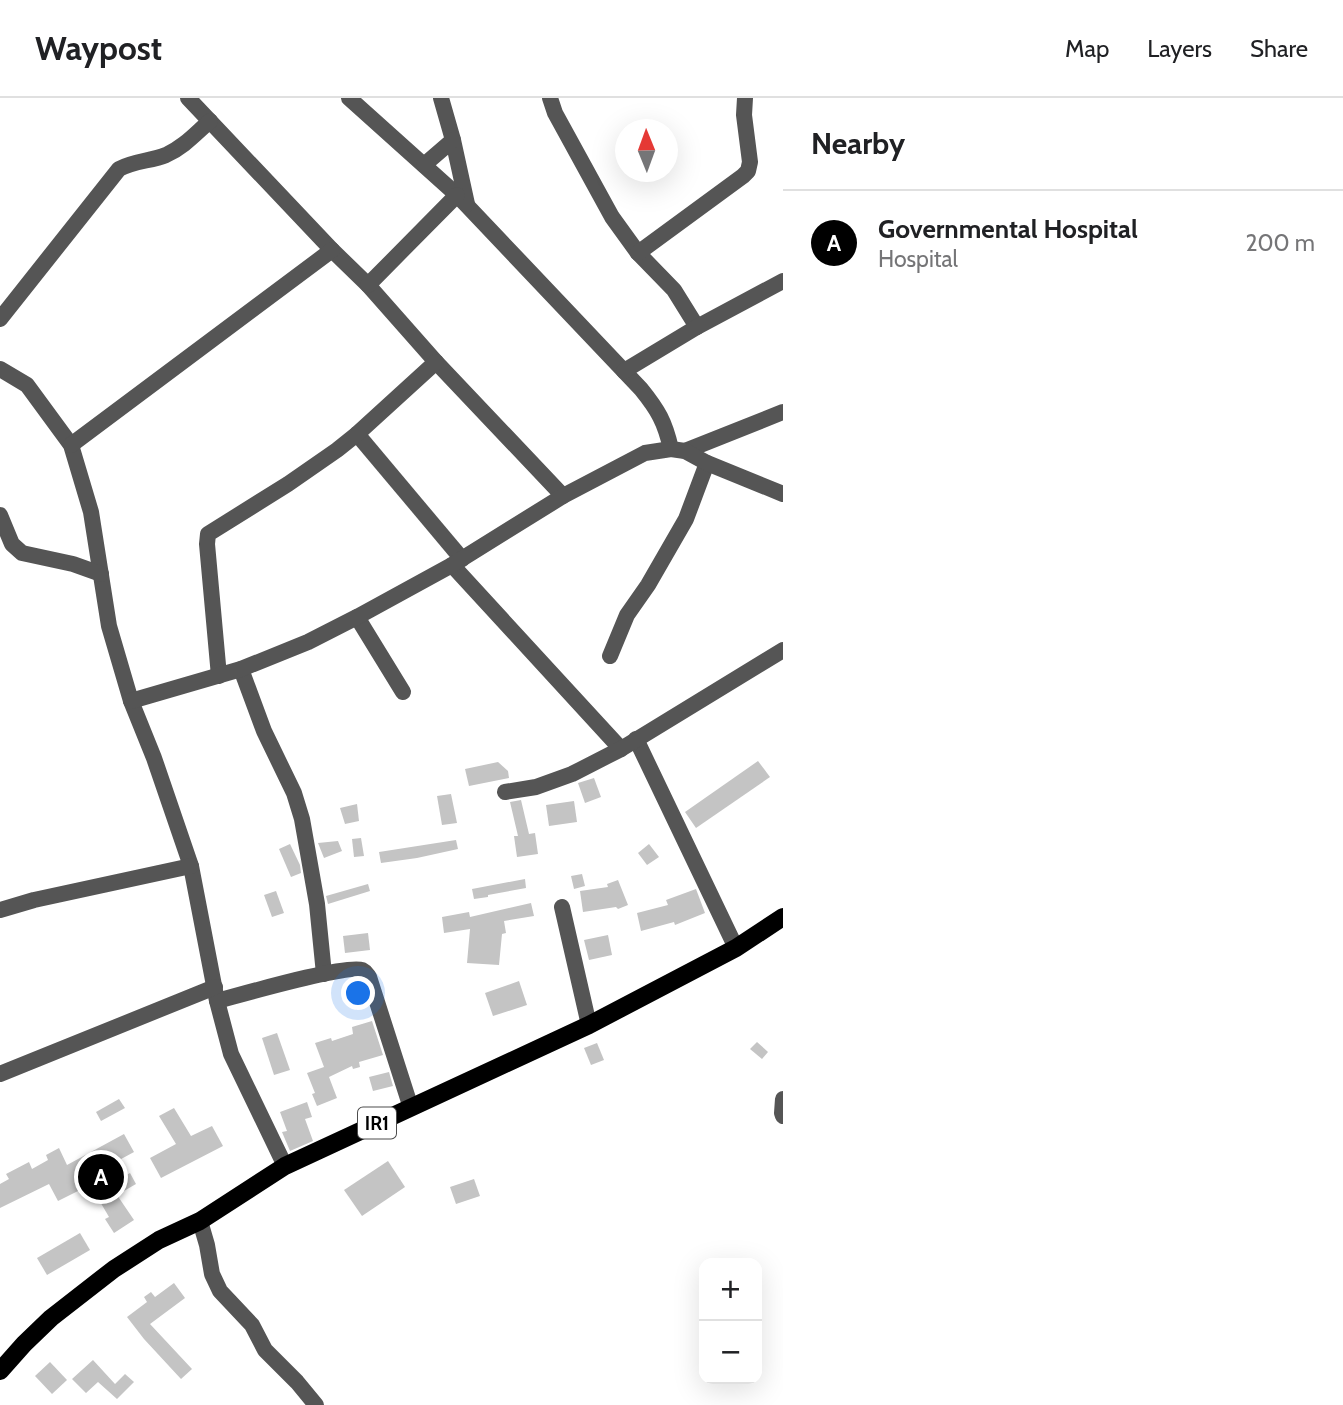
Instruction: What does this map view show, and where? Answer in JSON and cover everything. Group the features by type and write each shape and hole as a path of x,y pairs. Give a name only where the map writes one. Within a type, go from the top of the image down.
{"main road":[{"name":"IR1","path":"0,1371 24,1343 114,1269 159,1240 200,1221 285,1166 589,1025 736,948 783,917"}],"street":[{"path":"349,98 462,200 624,371 656,407 678,450 783,494"},
{"path":"441,98 453,139 462,200"},
{"path":"550,98 555,113 612,217 638,253 674,290 697,327"},
{"path":"638,253 748,171 750,162 744,115 745,98"},
{"path":"193,100 563,496"},
{"path":"0,319 119,169 164,156 180,148 210,121"},
{"path":"424,165 453,139"},
{"path":"368,285 462,200"},
{"path":"71,444 332,250"},
{"path":"624,371 697,327 783,281"},
{"path":"219,676 208,534 288,484 357,434 436,362"},
{"path":"0,369 27,385 71,444 91,512 109,626 131,701 154,758 191,866 216,994 231,1054 285,1166"},
{"path":"131,701 241,669 308,642 457,562 563,496 645,453 678,450 783,412"},
{"path":"357,434 457,562 621,749"},
{"path":"610,656 627,615 648,585 686,519 707,463"},
{"path":"0,515 12,544 22,553 73,564 101,574"},
{"path":"357,617 404,692"},
{"path":"505,792 536,787 572,774 621,749 783,650"},
{"path":"241,669 264,731 294,793 302,819 317,904 324,974"},
{"path":"636,739 736,948"},
{"path":"0,910 34,900 191,866"},
{"path":"562,907 589,1025"},
{"path":"0,1074 216,994 358,969 365,971 369,977 411,1108"},
{"path":"783,1099 783,1116"},
{"path":"200,1221 212,1274 220,1291 252,1325 265,1350 316,1405"}],"building":[{"path":"758,761 770,777 696,828 685,812"},
{"path":"498,762 508,771 509,778 469,786 465,769"},
{"path":"594,778 601,797 585,803 578,783"},
{"path":"451,794 457,823 442,825 437,796"},
{"path":"521,800 529,834 535,833 538,854 517,857 514,836 518,836 510,802"},
{"path":"574,801 577,822 549,826 546,805"},
{"path":"357,804 359,821 345,824 340,808"},
{"path":"361,838 364,856 354,857 352,839"},
{"path":"456,840 458,849 381,863 379,852"},
{"path":"338,841 342,851 324,858 318,843"},
{"path":"290,844 301,873 291,877 279,849"},
{"path":"649,844 659,857 647,865 638,853"},
{"path":"582,874 585,886 574,889 571,876"},
{"path":"525,879 526,888 474,899 472,889"},
{"path":"618,880 628,905 618,909 616,907 583,912 580,891 608,887 607,884"},
{"path":"368,884 370,891 328,904 326,896"},
{"path":"696,889 705,913 675,925 674,922 641,931 637,913 668,905 666,900"},
{"path":"276,891 284,913 272,917 264,895"},
{"path":"531,903 534,916 504,921 506,933 502,934 499,965 467,963 470,929 444,933 442,917 469,912 470,917"},
{"path":"368,933 370,950 345,953 343,936"},
{"path":"608,935 612,955 589,960 584,940"},
{"path":"358,980 367,1006 356,1010 346,981"},
{"path":"519,981 527,1005 493,1016 485,993"},
{"path":"372,1021 383,1055 359,1062 360,1067 353,1069 352,1066 329,1077 337,1098 317,1106 307,1073 324,1067 315,1043 353,1034 352,1027"},
{"path":"277,1033 290,1070 274,1075 262,1038"},
{"path":"757,1042 768,1052 762,1059 750,1049"},
{"path":"597,1043 604,1060 591,1065 584,1048"},
{"path":"389,1072 393,1086 373,1091 369,1077"},
{"path":"119,1099 125,1108 101,1121 96,1112"},
{"path":"307,1102 312,1117 305,1119 313,1141 290,1151 282,1132 287,1131 280,1112"},
{"path":"174,1108 191,1136 212,1126 223,1146 161,1178 150,1158 176,1144 159,1116"},
{"path":"124,1134 134,1152 77,1183 80,1190 58,1201 49,1184 0,1208 0,1184 9,1179 6,1174 29,1162 32,1169 48,1160 46,1155 59,1148 67,1165"},
{"path":"388,1161 405,1187 362,1216 344,1190"},
{"path":"130,1173 136,1184 117,1195 134,1220 114,1233 105,1219 109,1217 95,1193"},
{"path":"474,1179 480,1196 456,1204 450,1187"},
{"path":"80,1233 90,1250 47,1275 37,1258"},
{"path":"174,1283 185,1298 150,1324 192,1369 181,1379 127,1317 147,1302 144,1297 151,1292 155,1297"},
{"path":"93,1360 115,1384 125,1374 134,1382 117,1399 98,1382 86,1393 72,1379"},
{"path":"50,1362 67,1380 52,1394 35,1376"}],"place":[{"name":"Governmental Hospital","path":"101,1177"}]}
